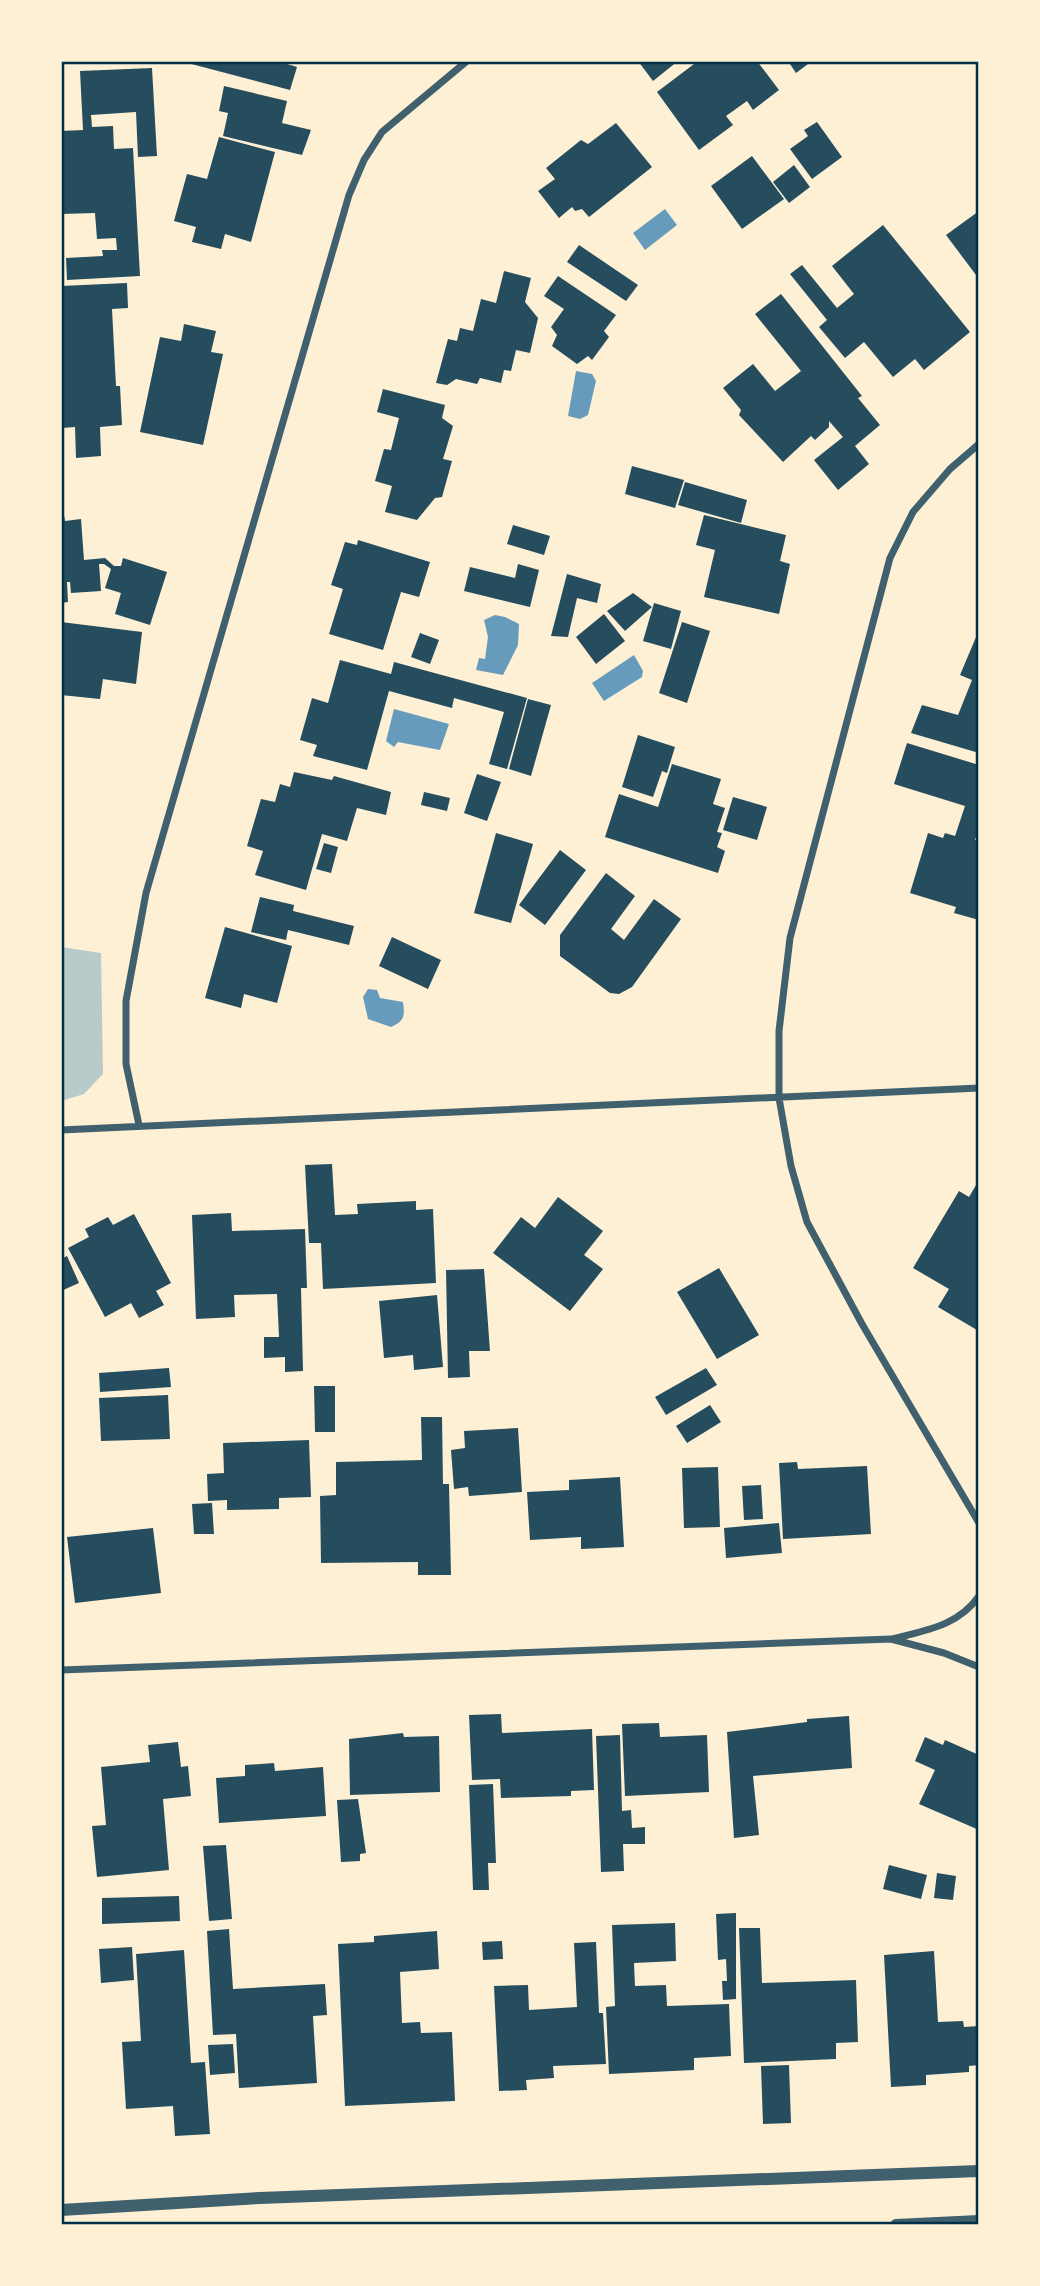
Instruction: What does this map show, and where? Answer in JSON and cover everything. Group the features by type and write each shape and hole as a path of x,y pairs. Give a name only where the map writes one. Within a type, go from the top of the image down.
{"street":[{"path":"139,1125 126,1064 126,1002 143,904 349,195 364,160 382,132 467,61"},
{"path":"979,444 950,469 913,512 891,558 790,938 779,1031 779,1098 791,1167 807,1222 862,1324 979,1522"},
{"path":"61,1130 979,1088"},
{"path":"61,1670 891,1639 962,1616 979,1596"},
{"path":"891,1639 944,1653 979,1667"},
{"path":"61,2210 260,2198 979,2171"},
{"path":"896,2225 979,2221"}],"shaded area":[{"path":"61,947 101,953 103,1074 84,1094 61,1101"}],"water":[{"path":"665,209 677,225 645,250 633,233"},
{"path":"576,371 592,374 596,381 588,415 580,419 568,416"},
{"path":"495,615 519,624 518,645 503,675 476,670 479,658 485,659 488,637 484,620"},
{"path":"634,655 643,671 642,677 604,701 592,683"},
{"path":"394,709 449,724 440,750 398,742 394,747 386,741"},
{"path":"368,989 377,990 380,998 403,1002 404,1015 399,1023 391,1027 368,1019 363,997"}],"building":[{"path":"180,61 277,61 297,67 290,90"},
{"path":"638,61 678,61 653,81"},
{"path":"698,61 757,61 779,90 753,110 747,101 726,116 733,125 699,150 657,92"},
{"path":"788,61 812,61 796,73"},
{"path":"152,68 157,156 138,157 136,112 91,115 92,127 113,126 114,149 133,148 140,276 67,280 66,258 103,256 102,250 117,250 116,238 97,239 95,213 61,214 61,131 83,130 80,71"},
{"path":"224,86 287,101 282,123 311,130 302,155 223,136 228,113 219,111"},
{"path":"817,122 842,157 812,179 790,149 808,136 804,130"},
{"path":"616,123 652,167 589,217 582,209 575,211 572,207 559,218 538,191 555,179 546,168 581,140 588,144"},
{"path":"219,137 275,152 251,242 225,234 221,249 192,242 196,227 174,221 187,174 207,179"},
{"path":"752,156 784,199 742,229 711,186"},
{"path":"794,165 810,187 789,203 773,182"},
{"path":"979,211 979,279 946,235"},
{"path":"883,225 970,332 924,370 915,359 893,377 864,342 845,358 819,327 827,320 790,274 802,265 837,308 854,294 832,266"},
{"path":"579,245 638,285 626,301 567,262"},
{"path":"504,271 531,278 525,302 538,318 530,353 516,350 511,371 504,370 501,383 480,378 477,384 456,379 447,385 436,383 448,339 457,341 460,328 473,331 481,299 496,303"},
{"path":"558,276 616,315 604,331 609,337 592,360 588,356 577,364 552,346 557,335 551,327 564,309 544,296"},
{"path":"127,283 128,308 112,309 116,386 120,386 122,425 100,427 101,456 76,458 75,427 61,428 61,286"},
{"path":"781,294 862,396 858,398 880,425 855,446 869,464 838,490 814,460 843,437 829,421 829,427 815,440 811,436 783,462 739,415 741,410 723,388 753,364 775,391 801,371 755,314"},
{"path":"184,324 216,331 211,352 223,354 203,445 140,432 160,337 181,341"},
{"path":"383,389 445,405 442,418 453,426 443,459 452,461 442,497 435,498 417,520 385,512 392,486 375,481 384,449 391,450 399,418 377,412"},
{"path":"632,466 684,480 675,508 625,494"},
{"path":"685,482 747,500 741,523 678,505"},
{"path":"61,497 65,521 81,519 84,560 105,558 114,566 121,566 123,558 167,572 150,625 115,614 121,593 105,588 111,569 104,564 99,564 101,591 71,593 70,582 67,582 68,602 61,603"},
{"path":"704,515 786,535 780,561 790,564 779,614 704,597 715,550 696,545"},
{"path":"513,525 550,536 544,555 507,544"},
{"path":"358,540 430,562 419,597 401,592 383,650 329,634 343,589 331,585 345,542 357,545"},
{"path":"518,564 539,570 530,607 464,591 470,567 515,578"},
{"path":"567,574 601,584 597,603 577,598 568,637 551,636"},
{"path":"633,593 652,607 625,631 607,611"},
{"path":"654,603 681,611 671,649 643,641"},
{"path":"604,614 625,641 596,664 576,637"},
{"path":"61,622 142,632 136,684 103,679 100,699 61,695"},
{"path":"682,622 710,631 687,703 659,693"},
{"path":"979,630 979,753 911,733 922,705 958,715 972,680 960,675"},
{"path":"420,633 439,640 430,664 411,657"},
{"path":"340,660 391,674 394,662 527,698 507,769 489,764 504,712 454,698 452,708 389,691 367,770 313,756 317,745 300,740 312,698 328,703"},
{"path":"528,699 551,705 531,776 509,769"},
{"path":"638,735 675,747 667,773 662,771 653,797 622,787"},
{"path":"907,743 979,765 979,828 975,840 979,841 979,920 954,913 956,907 910,893 928,833 943,838 945,833 955,836 965,806 894,784"},
{"path":"672,764 721,779 713,804 725,808 717,832 722,833 717,847 725,851 718,873 605,837 619,794 658,807"},
{"path":"294,772 332,780 334,776 391,792 386,815 357,808 347,841 322,834 306,890 255,875 263,851 247,846 261,799 275,802 280,784 290,787"},
{"path":"477,774 501,782 487,821 464,813"},
{"path":"424,792 450,798 447,811 421,805"},
{"path":"733,797 767,807 757,840 723,830"},
{"path":"496,833 533,844 511,923 474,913"},
{"path":"324,843 338,847 331,873 316,869"},
{"path":"560,850 586,870 545,925 519,905"},
{"path":"606,873 635,896 611,929 624,940 654,899 681,919 632,987 619,994 610,993 560,956 560,935"},
{"path":"260,897 294,905 293,911 354,926 349,945 288,930 286,940 251,932"},
{"path":"225,927 292,946 277,1003 244,994 241,1008 205,998"},
{"path":"392,937 441,960 428,989 379,966"},
{"path":"332,1164 335,1215 358,1214 357,1204 416,1201 416,1210 433,1209 436,1283 323,1289 321,1243 309,1243 305,1165"},
{"path":"979,1180 977,1330 938,1307 949,1289 913,1268 959,1191 969,1197"},
{"path":"558,1197 603,1231 584,1255 603,1269 570,1311 493,1253 521,1217 535,1228"},
{"path":"231,1213 232,1231 305,1229 307,1288 301,1288 303,1371 285,1372 285,1357 264,1358 264,1337 279,1337 277,1294 234,1295 235,1317 196,1319 192,1215"},
{"path":"134,1214 171,1283 156,1291 164,1305 139,1318 131,1303 105,1317 68,1248 89,1237 85,1229 108,1217 113,1225"},
{"path":"67,1256 79,1283 61,1291 61,1259"},
{"path":"719,1268 759,1335 717,1359 677,1292"},
{"path":"484,1269 490,1351 469,1351 470,1377 448,1378 446,1270"},
{"path":"437,1295 443,1367 414,1370 413,1355 384,1358 379,1301"},
{"path":"169,1368 171,1387 100,1392 99,1373"},
{"path":"706,1368 717,1385 666,1415 655,1397"},
{"path":"314,1386 335,1386 335,1432 315,1432"},
{"path":"168,1395 170,1439 101,1441 99,1398"},
{"path":"710,1405 721,1422 687,1443 676,1426"},
{"path":"421,1417 442,1417 443,1484 449,1484 451,1575 418,1575 418,1562 321,1563 320,1496 336,1495 336,1462 422,1460"},
{"path":"518,1428 522,1492 469,1496 468,1487 454,1489 451,1450 465,1448 464,1431"},
{"path":"309,1440 311,1497 279,1498 279,1509 227,1510 227,1500 208,1501 207,1474 224,1473 223,1443"},
{"path":"797,1462 798,1469 867,1466 871,1534 783,1539 779,1463"},
{"path":"718,1467 720,1527 684,1528 682,1468"},
{"path":"620,1477 624,1547 581,1549 581,1537 530,1540 527,1492 569,1490 569,1480"},
{"path":"761,1485 763,1519 744,1520 742,1486"},
{"path":"212,1503 214,1534 194,1534 192,1504"},
{"path":"779,1523 782,1553 726,1558 724,1528"},
{"path":"153,1528 161,1593 75,1603 67,1537"},
{"path":"501,1714 502,1733 592,1729 594,1790 571,1791 571,1796 501,1798 500,1779 472,1780 469,1715"},
{"path":"849,1716 852,1768 753,1776 759,1835 734,1838 727,1732 807,1722 807,1719"},
{"path":"659,1723 660,1737 707,1735 709,1792 625,1796 622,1724"},
{"path":"403,1733 404,1737 439,1736 440,1792 350,1795 349,1739"},
{"path":"620,1735 622,1811 631,1810 632,1828 645,1827 645,1844 623,1844 624,1871 601,1872 596,1736"},
{"path":"925,1737 943,1745 945,1740 979,1755 979,1830 919,1804 935,1770 915,1761"},
{"path":"178,1742 181,1767 188,1766 191,1796 163,1799 169,1870 97,1877 92,1826 106,1825 101,1767 150,1762 148,1745"},
{"path":"274,1763 275,1771 323,1767 326,1816 219,1823 216,1778 245,1776 245,1765"},
{"path":"493,1784 496,1863 488,1863 489,1890 473,1890 469,1785"},
{"path":"358,1799 366,1853 360,1854 360,1861 341,1862 337,1800"},
{"path":"226,1845 232,1919 209,1921 203,1846"},
{"path":"889,1865 927,1875 921,1899 883,1889"},
{"path":"937,1873 956,1876 953,1900 934,1898"},
{"path":"179,1896 180,1921 102,1924 102,1898"},
{"path":"736,1913 736,1999 723,2000 722,1981 727,1981 726,1959 718,1960 716,1914"},
{"path":"675,1923 676,1961 634,1963 635,1986 666,1985 667,2006 729,2004 731,2056 694,2058 694,2070 609,2074 606,2007 615,2006 612,1925"},
{"path":"739,1928 760,1928 762,1983 856,1980 858,2042 836,2043 836,2059 744,2063"},
{"path":"229,1929 233,1989 325,1984 327,2015 313,2016 317,2083 239,2088 236,2034 213,2035 207,1931"},
{"path":"437,1931 439,1969 400,1972 402,2023 420,2022 421,2033 452,2032 455,2101 345,2106 338,1944 374,1942 374,1936"},
{"path":"502,1941 503,1959 483,1960 482,1942"},
{"path":"596,1942 599,2013 603,2013 606,2064 553,2066 554,2078 526,2080 527,2090 499,2091 494,1986 528,1985 529,2010 577,2007 574,1943"},
{"path":"132,1947 134,1980 101,1983 99,1949"},
{"path":"184,1950 191,2063 205,2062 210,2134 175,2136 173,2106 126,2109 122,2042 141,2041 136,1954"},
{"path":"934,1951 938,2022 963,2021 964,2027 979,2026 979,2065 969,2066 969,2072 926,2075 926,2085 891,2087 884,1955"},
{"path":"233,2044 235,2073 210,2075 208,2045"},
{"path":"789,2065 791,2123 763,2124 761,2066"}]}
